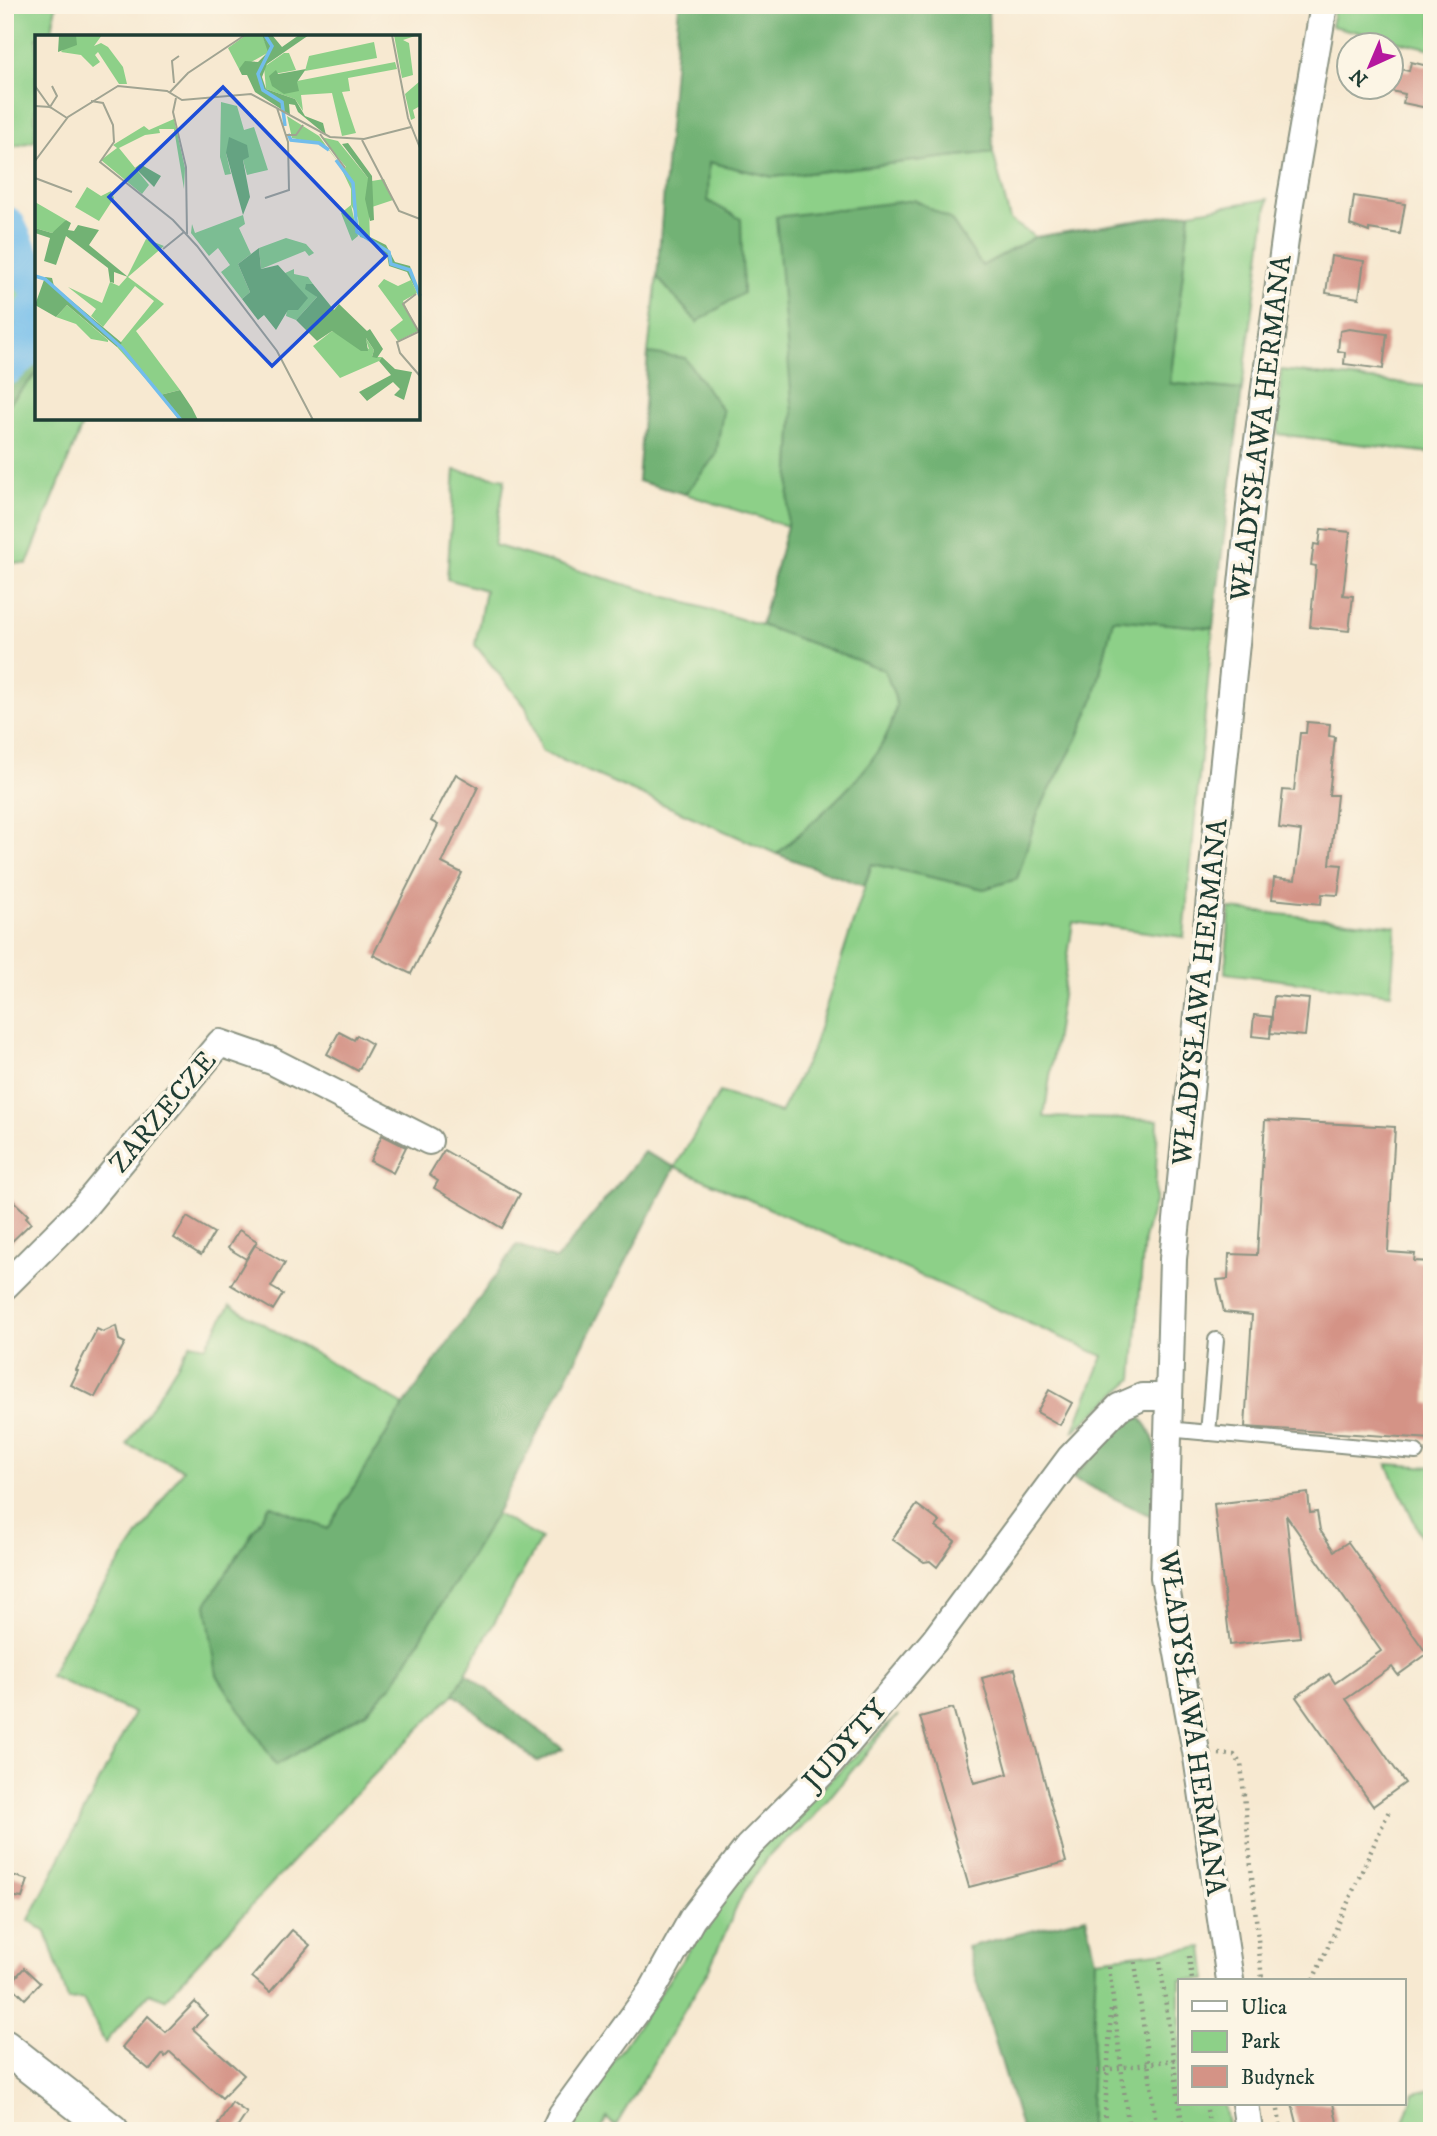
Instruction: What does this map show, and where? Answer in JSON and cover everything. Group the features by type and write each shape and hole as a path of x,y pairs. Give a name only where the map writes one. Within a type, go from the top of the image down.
{"street":[{"name":"WŁADYSŁAWA HERMANA","path":"1230,1979 1197,1757 1164,1577 1167,1397 1176,1229 1246,538 1290,203 1324,5"},
{"name":"ZARZECZE","path":"5,1286 83,1208 220,1043 272,1061 429,1141"},
{"name":"JUDYTY","path":"554,2131 562,2114 653,1989 692,1920 748,1847 824,1771 934,1641 1076,1451 1119,1408 1142,1397 1167,1397"},
{"path":"5,2046 112,2131"},
{"path":"1245,2104 1249,2131"}],"lane":[{"path":"1208,1433 1216,1340"},
{"path":"1167,1429 1416,1452"}],"path":[{"path":"1217,1754 1234,1755 1241,1764 1262,1979"},
{"path":"1313,1979 1389,1811"},
{"path":"1189,1956 1192,1979"},
{"path":"1097,2071 1177,2059 1160,1961"},
{"path":"1135,1962 1157,2131"},
{"path":"1109,1967 1129,2131"},
{"path":"1104,2131 1112,1998"},
{"path":"1181,2104 1183,2131"},
{"path":"1206,2104 1210,2131"},
{"path":"1277,2104 1281,2131"}],"green space":[{"path":"5,5 56,5 51,35 35,35 35,141 5,149"},
{"path":"679,5 988,5 993,152 773,177 709,162 708,201 741,219 743,293 697,322 657,277"},
{"path":"1335,5 1432,5 1432,49 1406,43 1406,32 1357,32 1331,26"},
{"path":"993,152 1010,220 1035,237 982,266 951,220 793,413 787,526 685,494 716,455 648,353 657,277 697,322 708,162 773,177"},
{"path":"1268,199 1242,390 1170,384 1190,212"},
{"path":"915,200 951,220 982,266 1035,237 1190,212 1170,383 1242,390 1213,628 1113,619 1094,698 1077,739 1038,812 1017,879 984,889 872,864 864,886 777,854 830,806 865,769 890,728 896,702 884,670 761,625 787,526 793,414 776,217"},
{"path":"6,204 35,254 35,286 28,288 22,315 5,336"},
{"path":"35,286 35,375 5,408 5,336 22,315 28,288"},
{"path":"648,353 685,358 723,411 716,455 685,494 638,481"},
{"path":"1281,370 1432,387 1432,453 1278,434"},
{"path":"35,375 35,420 84,420 27,564 5,562 5,408"},
{"path":"455,470 505,479 494,545 761,625 885,670 896,706 890,728 879,749 848,788 777,854 541,751 526,707 475,645 485,590 447,579"},
{"path":"1113,619 1213,628 1184,937 1073,922 1044,1117 1158,1120 1155,1199 1144,1239 1133,1379 1073,1432 1103,1356 675,1167 720,1092 780,1113 811,1053 872,864 984,889 1017,879 1038,812 1077,739 1094,698"},
{"path":"1230,909 1396,926 1391,994 1225,973"},
{"path":"644,1152 675,1167 496,1514 393,1684 366,1712 276,1765 217,1675 206,1604 270,1505 328,1529 404,1405 517,1245 556,1260"},
{"path":"230,1305 404,1405 328,1530 217,1675 276,1765 366,1712 393,1684 496,1514 541,1539 454,1694 351,1798 165,1999 149,1993 105,2043 83,1999 68,2000 46,1932 29,1920 134,1713 50,1676 70,1637 183,1469 127,1445 191,1343 206,1346"},
{"path":"1141,1418 1149,1429 1157,1453 1155,1518 1072,1478 1127,1422"},
{"path":"1387,1464 1432,1467 1432,1559"},
{"path":"466,1673 563,1749 538,1762 454,1694"},
{"path":"898,1715 811,1820 771,1853 743,1893 708,1971 615,2127 607,2118 600,2131 572,2131 586,2101 759,1848"},
{"path":"1086,1917 1096,1959 1089,2131 1022,2131 967,1947"},
{"path":"1203,1947 1207,1979 1178,1979 1178,2104 1224,2104 1229,2131 1089,2131 1096,1959"},
{"path":"1432,2089 1432,2131 1401,2131 1414,2093"}],"building":[{"path":"1411,62 1432,67 1432,109 1403,103 1406,102 1406,70 1409,71"},
{"path":"1354,196 1405,204 1400,234 1369,229 1369,232 1350,225"},
{"path":"1331,256 1364,261 1359,298 1326,293"},
{"path":"1349,329 1387,334 1383,369 1344,364 1345,352 1338,351 1340,331"},
{"path":"1321,529 1350,532 1343,595 1353,596 1349,631 1310,627 1316,566 1311,565 1314,544 1319,545"},
{"path":"1307,722 1330,724 1329,736 1335,737 1329,795 1337,795 1330,864 1342,865 1338,895 1322,894 1321,904 1272,899 1274,878 1295,880 1301,831 1279,828 1283,790 1294,791 1300,733 1306,733"},
{"path":"456,774 478,787 442,863 462,873 411,974 373,955 438,825 431,821"},
{"path":"1274,996 1309,999 1305,1036 1270,1033"},
{"path":"1254,1015 1272,1017 1270,1038 1252,1036"},
{"path":"339,1032 354,1040 357,1035 372,1044 358,1071 327,1054"},
{"path":"1265,1120 1395,1127 1388,1252 1415,1254 1414,1261 1432,1262 1426,1403 1432,1404 1432,1439 1245,1427 1252,1315 1224,1312 1217,1280 1228,1279 1229,1254 1257,1255"},
{"path":"382,1135 406,1147 393,1173 370,1161"},
{"path":"444,1150 520,1194 502,1228 434,1188 438,1181 429,1175"},
{"path":"5,1193 28,1215 26,1217 31,1223 5,1248"},
{"path":"187,1217 214,1233 201,1255 174,1238"},
{"path":"239,1230 257,1241 246,1259 228,1248"},
{"path":"255,1245 285,1263 271,1287 283,1294 273,1310 231,1285"},
{"path":"116,1326 119,1340 125,1343 95,1397 71,1385 97,1329 103,1332"},
{"path":"1049,1390 1072,1403 1060,1425 1037,1412"},
{"path":"1308,1493 1310,1513 1317,1512 1320,1530 1334,1551 1348,1542 1427,1654 1398,1675 1392,1667 1346,1699 1405,1783 1373,1806 1296,1697 1329,1674 1335,1683 1381,1651 1286,1515 1300,1637 1230,1645 1214,1504"},
{"path":"917,1505 940,1522 936,1527 955,1541 937,1567 930,1561 924,1562 892,1539"},
{"path":"1015,1669 1066,1862 969,1887 920,1717 953,1708 974,1783 1008,1774 982,1678"},
{"path":"5,1873 28,1880 22,1898 5,1895"},
{"path":"292,1930 310,1945 270,1992 252,1977"},
{"path":"24,1968 40,1983 25,1999 10,1984"},
{"path":"195,2002 207,2015 193,2029 244,2075 222,2098 170,2052 165,2057 163,2054 150,2070 122,2047 148,2016 166,2032"},
{"path":"232,2102 247,2113 235,2131 227,2131 218,2124"},
{"path":"1292,2104 1333,2104 1337,2122 1299,2131"}],"waterway":[{"path":"5,227 19,257 35,279"},
{"path":"5,365 34,339 35,329"}]}
